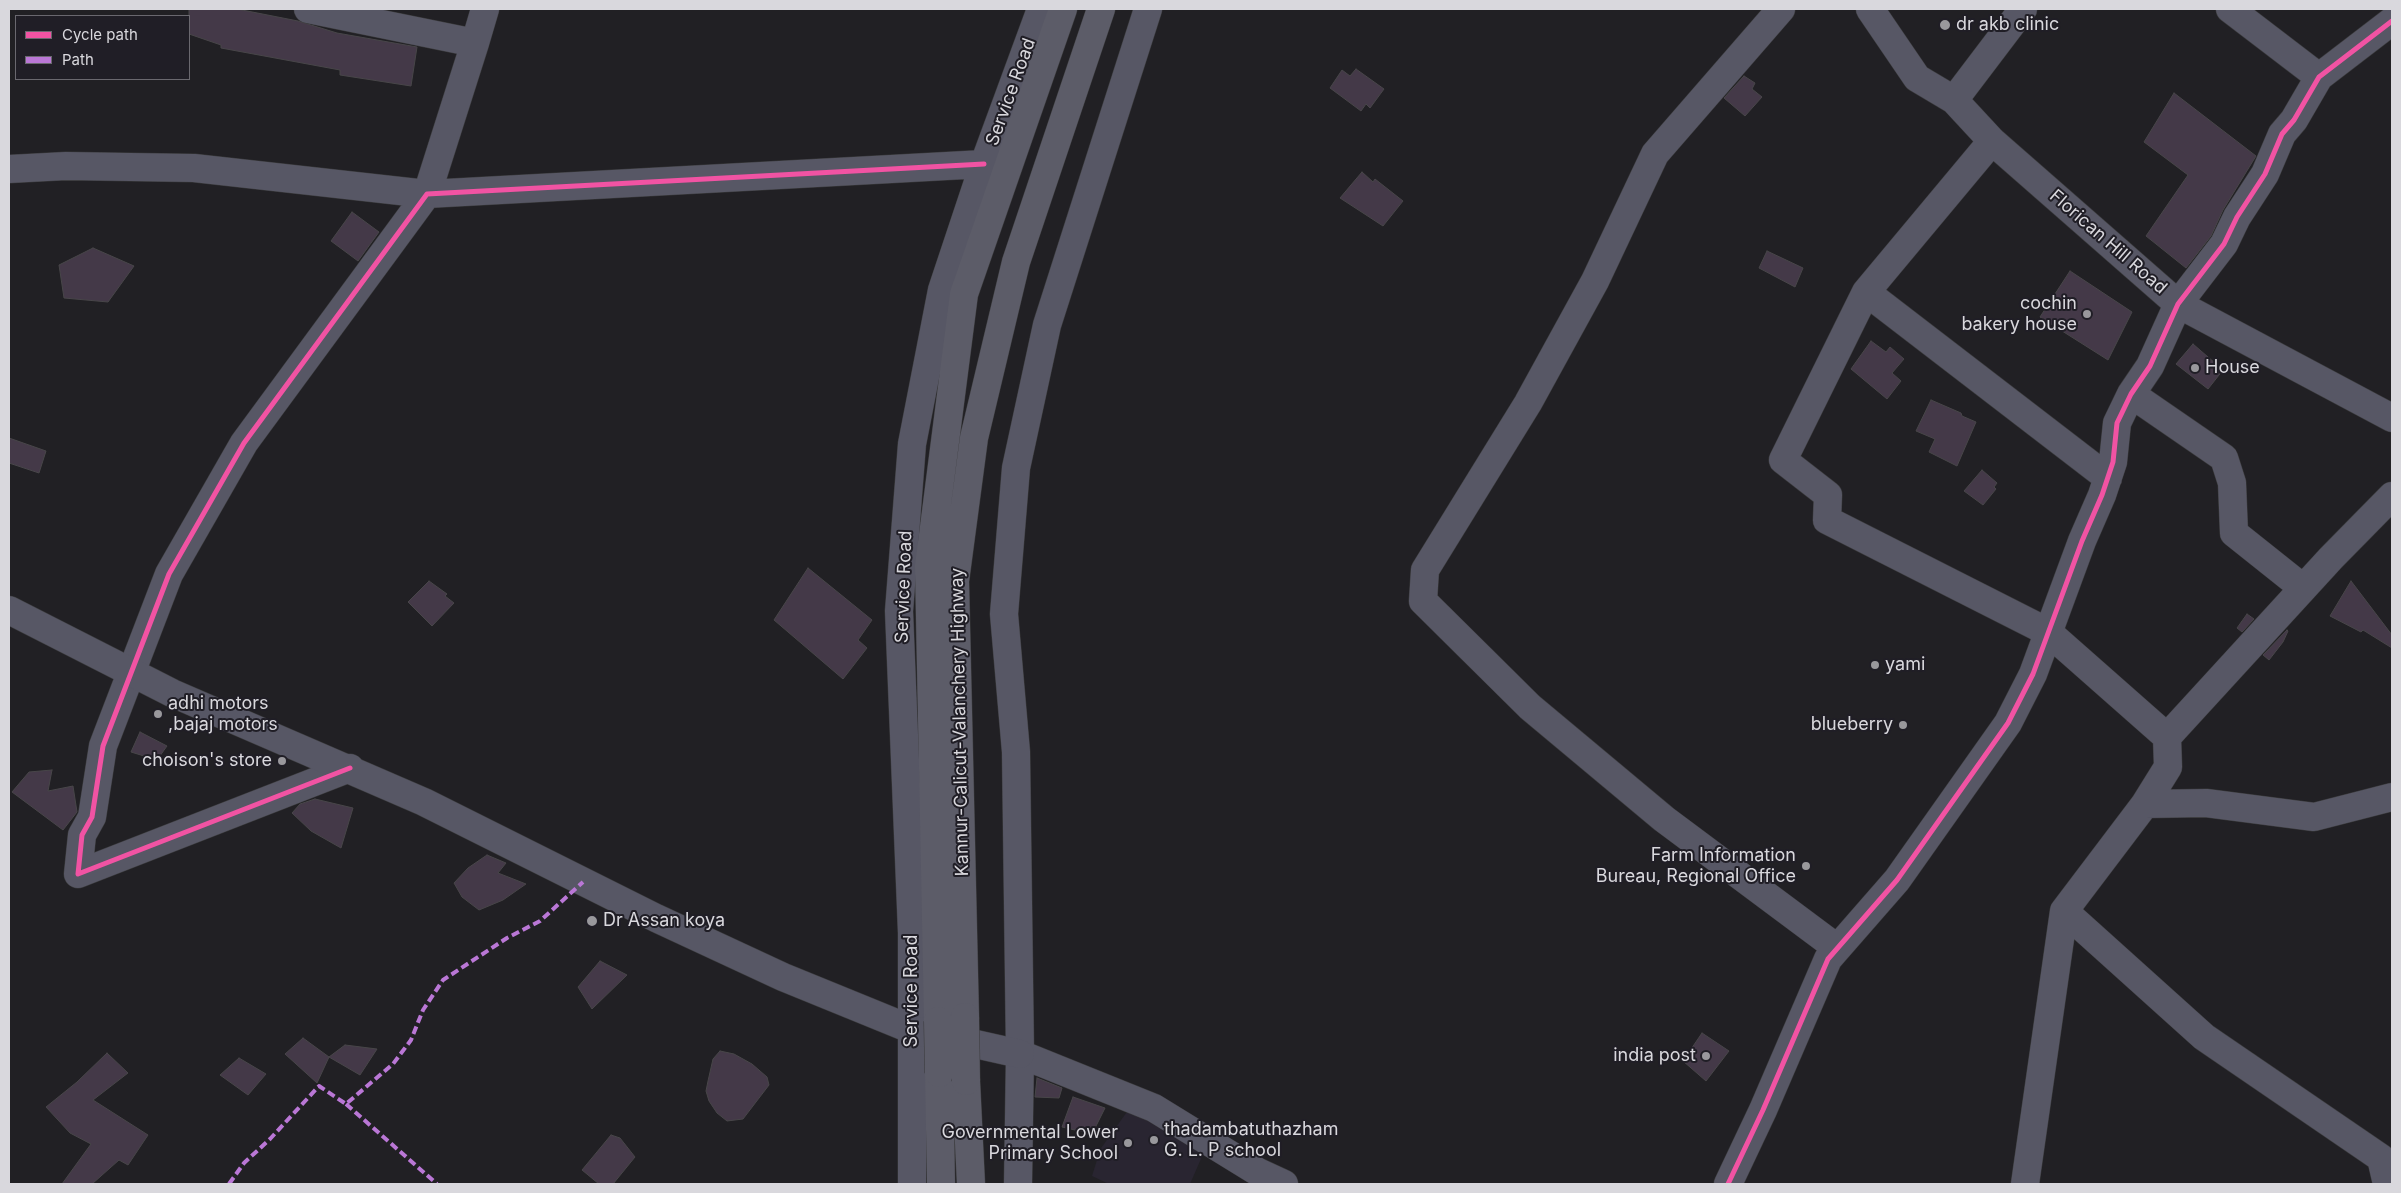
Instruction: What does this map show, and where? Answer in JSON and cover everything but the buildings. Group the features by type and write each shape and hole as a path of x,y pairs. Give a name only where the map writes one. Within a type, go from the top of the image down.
{"highway":[{"path":"941,1184 939,1073 925,1025 929,566 964,294 1063,9"},
{"name":"Kannur-Calicut-Valanchery Highway","path":"971,1184 966,1081 955,581 973,448 1016,262 1101,9"}],"street":[{"path":"308,9 475,43"},
{"path":"350,768 78,874 82,835 92,817 103,746 169,574 244,443 427,194 485,9"},
{"name":"Service Road","path":"912,1184 925,1025 899,611 912,444 942,290 984,164 1041,9"},
{"path":"1018,1184 1020,1054 1016,752 1004,614 1016,468 1047,325 1148,9"},
{"path":"1781,9 1654,154 1595,281 1528,403 1425,570 1423,601 1530,707 1664,819 1837,948"},
{"name":"Florican Hill Road","path":"1870,9 1917,78 1954,100 1992,141 2178,304 2392,418"},
{"path":"1954,100 2023,9"},
{"path":"2230,9 2319,77"},
{"path":"1728,1184 1763,1110 1828,958 1897,880 2008,723 2033,674 2108,478 2113,462 2117,423 2131,394 2150,366 2178,304 2224,244 2264,174 2282,134 2294,120 2319,77 2392,21"},
{"path":"1992,141 1866,292 1783,460 1828,495 1827,520 2048,632 2167,737"},
{"path":"9,170 66,166 194,168 427,194 984,164"},
{"path":"1866,292 2108,478"},
{"path":"2131,394 2224,458 2232,483 2234,533 2303,588"},
{"path":"2025,1184 2064,911 2145,804 2168,767 2167,737 2303,588 2392,496"},
{"path":"9,610 172,692 350,768 424,802 656,918 783,977 925,1025 1020,1054 1154,1108 1258,1172 1284,1184"},
{"path":"2145,804 2206,804 2314,817 2392,797"},
{"path":"2064,911 2204,1038 2381,1158 2388,1172"}],"shaded area":[{"name":"thadambatuthazham G. L. P school","path":"1129,1109 1207,1145 1190,1184 1109,1184 1092,1176 1097,1160 1094,1158"}],"marked path":[{"path":"229,1184 244,1163 270,1139 319,1086 346,1104 393,1064 411,1040 423,1010 443,980 507,938 540,921 583,882"},
{"path":"346,1104 437,1184"}],"cycle path":[{"path":"1728,1184 1763,1110 1828,959 1897,880 2008,723 2033,674 2082,541 2102,495 2113,462 2117,423 2131,394 2150,366 2178,304 2224,244 2237,217 2265,174 2282,134 2294,120 2319,77 2392,21"},
{"path":"350,768 78,874 82,835 92,817 103,746 169,574 244,443 427,194 984,164"}],"place":[{"name":"dr akb clinic","path":"1945,25"},
{"name":"cochin bakery house","path":"2087,314"},
{"name":"House","path":"2195,368"},
{"name":"yami","path":"1875,665"},
{"name":"adhi motors ,bajaj motors","path":"158,714"},
{"name":"blueberry","path":"1903,725"},
{"name":"choison's store","path":"282,761"},
{"name":"Farm Information Bureau, Regional Office","path":"1806,866"},
{"name":"Dr Assan koya","path":"592,921"},
{"name":"india post","path":"1706,1056"},
{"name":"thadambatuthazham G. L. P school","path":"1154,1140"},
{"name":"Governmental Lower Primary School","path":"1128,1143"}]}
